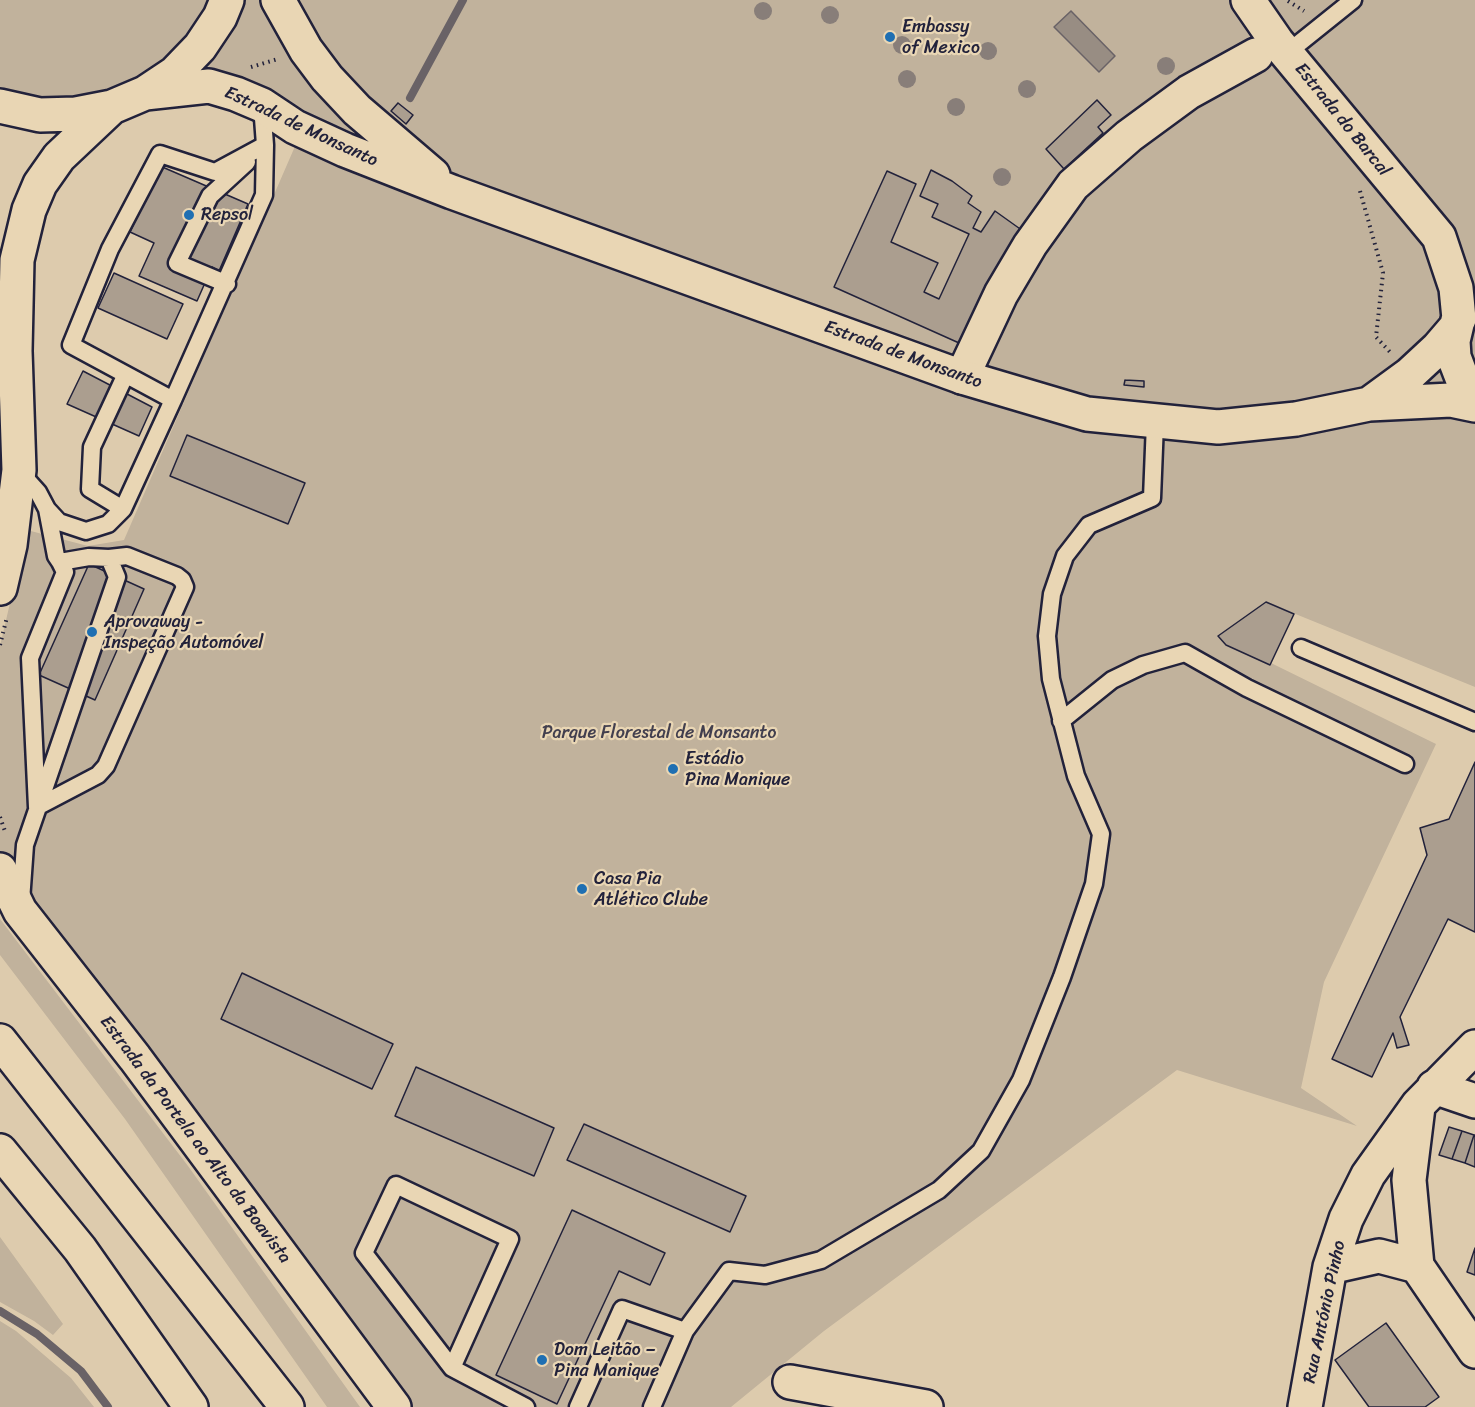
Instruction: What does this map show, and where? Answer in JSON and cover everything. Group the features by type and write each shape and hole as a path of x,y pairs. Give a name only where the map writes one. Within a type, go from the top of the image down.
{"main road":[{"path":"0,106 40,115 76,114 112,107 145,93 175,73 200,47 220,17 227,0"},
{"name":"Estrada de Monsanto","path":"278,0 306,50 327,78 357,110 452,192"},
{"name":"Estrada do Barcal","path":"1248,0 1272,54 1439,237"},
{"path":"962,377 1001,294 1030,245 1073,185 1128,136 1189,92 1272,54"},
{"name":"Estrada de Monsanto","path":"145,93 209,86 262,105 295,127 345,150 452,192 962,377 1087,414 1218,428 1296,419 1369,404 1451,400 1475,405"},
{"path":"0,588 10,545 19,470 15,351 17,260 29,210 40,184 58,157 112,107"},
{"path":"1439,237 1475,259"},
{"path":"1439,237 1463,314 1453,341 1458,371 1475,396"},
{"path":"0,303 15,351"},
{"name":"Estrada de Monsanto","path":"1369,404 1410,374 1463,314"},
{"name":"Estrada da Portela ao Alto da Boavista","path":"0,870 20,910 135,1058 394,1407"},
{"path":"0,1041 287,1407"},
{"name":"Rua António Pinho","path":"1305,1407 1330,1267 1346,1219 1368,1175 1426,1096 1475,1047"},
{"path":"1475,1101 1426,1096 1409,1180 1417,1266 1475,1351"},
{"path":"0,1151 80,1249 191,1407"},
{"path":"0,1190 80,1249"},
{"path":"1330,1267 1379,1256 1417,1266"},
{"path":"790,1382 926,1407"}],"lane":[{"path":"1272,54 1353,0"},
{"path":"19,470 59,522 86,531 108,524 123,509 264,195 265,145 262,105"},
{"path":"226,284 177,263 210,196 265,145"},
{"path":"173,400 71,345 110,249 160,154 215,172 265,145"},
{"path":"123,509 90,489 93,447 125,376"},
{"path":"652,1407 685,1331 729,1271 765,1275 821,1260 939,1190 981,1151 1021,1080 1062,977 1094,885 1101,834 1076,776 1051,679 1047,636 1052,594 1065,556 1089,525 1152,498 1155,423"},
{"path":"37,807 30,658 65,572 56,556 47,509"},
{"path":"37,807 98,775 106,766 185,587 177,576 127,555 109,558 89,557 60,562"},
{"path":"20,910 25,845 117,577 109,558"},
{"path":"1301,648 1475,722"},
{"path":"1061,722 1112,680 1143,665 1185,653 1247,688 1405,764"},
{"path":"452,1368 510,1239 396,1185 364,1253 452,1368 526,1407"},
{"path":"578,1407 622,1309 685,1331"}],"path":[{"path":"1360,189 1383,273 1376,337 1410,374"}],"green space":[{"name":"Parque Florestal de Monsanto","path":"0,0 1475,0 1475,687 1266,602 1218,637 1436,744 1324,982 1301,1088 1357,1126 1177,1070 824,1331 731,1407 406,1407 25,909 0,854 0,646 27,530 88,546 124,540 296,144 243,91 0,118"},
{"path":"0,919 188,1166 360,1407 327,1407 125,1119 0,955"},
{"path":"0,1237 63,1324 53,1335 34,1321 0,1302"},
{"path":"0,1321 16,1331 71,1378 94,1407 0,1407"}],"shaded area":[{"path":"1071,11 1115,56 1099,72 1054,27"}],"building":[{"path":"1097,100 1111,115 1098,127 1103,133 1064,169 1046,149"},
{"path":"398,103 413,115 406,124 391,111"},
{"path":"160,166 248,204 219,271 212,267 197,301 139,276 154,243 130,232"},
{"path":"931,170 952,181 972,196 968,203 981,212 973,228 981,232 995,211 1030,236 968,347 834,287 887,171 916,184 891,242 938,263 924,292 939,299 969,234 932,217 938,204 920,196"},
{"path":"114,273 183,304 167,339 98,308"},
{"path":"83,371 152,407 139,436 67,404"},
{"path":"1125,380 1144,381 1144,387 1124,385"},
{"path":"187,435 305,483 288,524 170,476"},
{"name":"Aprovaway - Inspeção Automóvel","path":"89,564 144,589 95,700 39,675"},
{"path":"1266,602 1294,614 1270,665 1226,645 1218,636"},
{"path":"1475,762 1475,932 1448,919 1400,1017 1409,1045 1397,1048 1393,1033 1372,1077 1332,1059 1427,855 1420,828 1449,819"},
{"path":"242,973 393,1044 372,1089 221,1019"},
{"path":"416,1067 554,1128 534,1176 395,1116"},
{"path":"584,1124 746,1196 730,1232 567,1160"},
{"path":"1449,1127 1462,1131 1452,1159 1439,1155"},
{"path":"1462,1131 1474,1135 1465,1163 1452,1159"},
{"path":"1475,1135 1475,1167 1465,1163"},
{"path":"572,1210 665,1253 650,1285 619,1271 557,1404 496,1375"},
{"path":"1475,1248 1475,1275 1467,1272"},
{"path":"1386,1323 1439,1397 1425,1407 1369,1407 1335,1360"}],"waterway":[{"path":"410,98 463,0"},
{"path":"0,1311 37,1334 81,1371 108,1407"}],"place":[{"name":"Embassy of Mexico","path":"890,37"},
{"name":"Repsol","path":"189,215"},
{"name":"Aprovaway - Inspeção Automóvel","path":"92,632"},
{"name":"Estádio Pina Manique","path":"673,769"},
{"name":"Casa Pia Atlético Clube","path":"582,889"},
{"name":"Dom Leitão – Pina Manique","path":"542,1360"}]}
